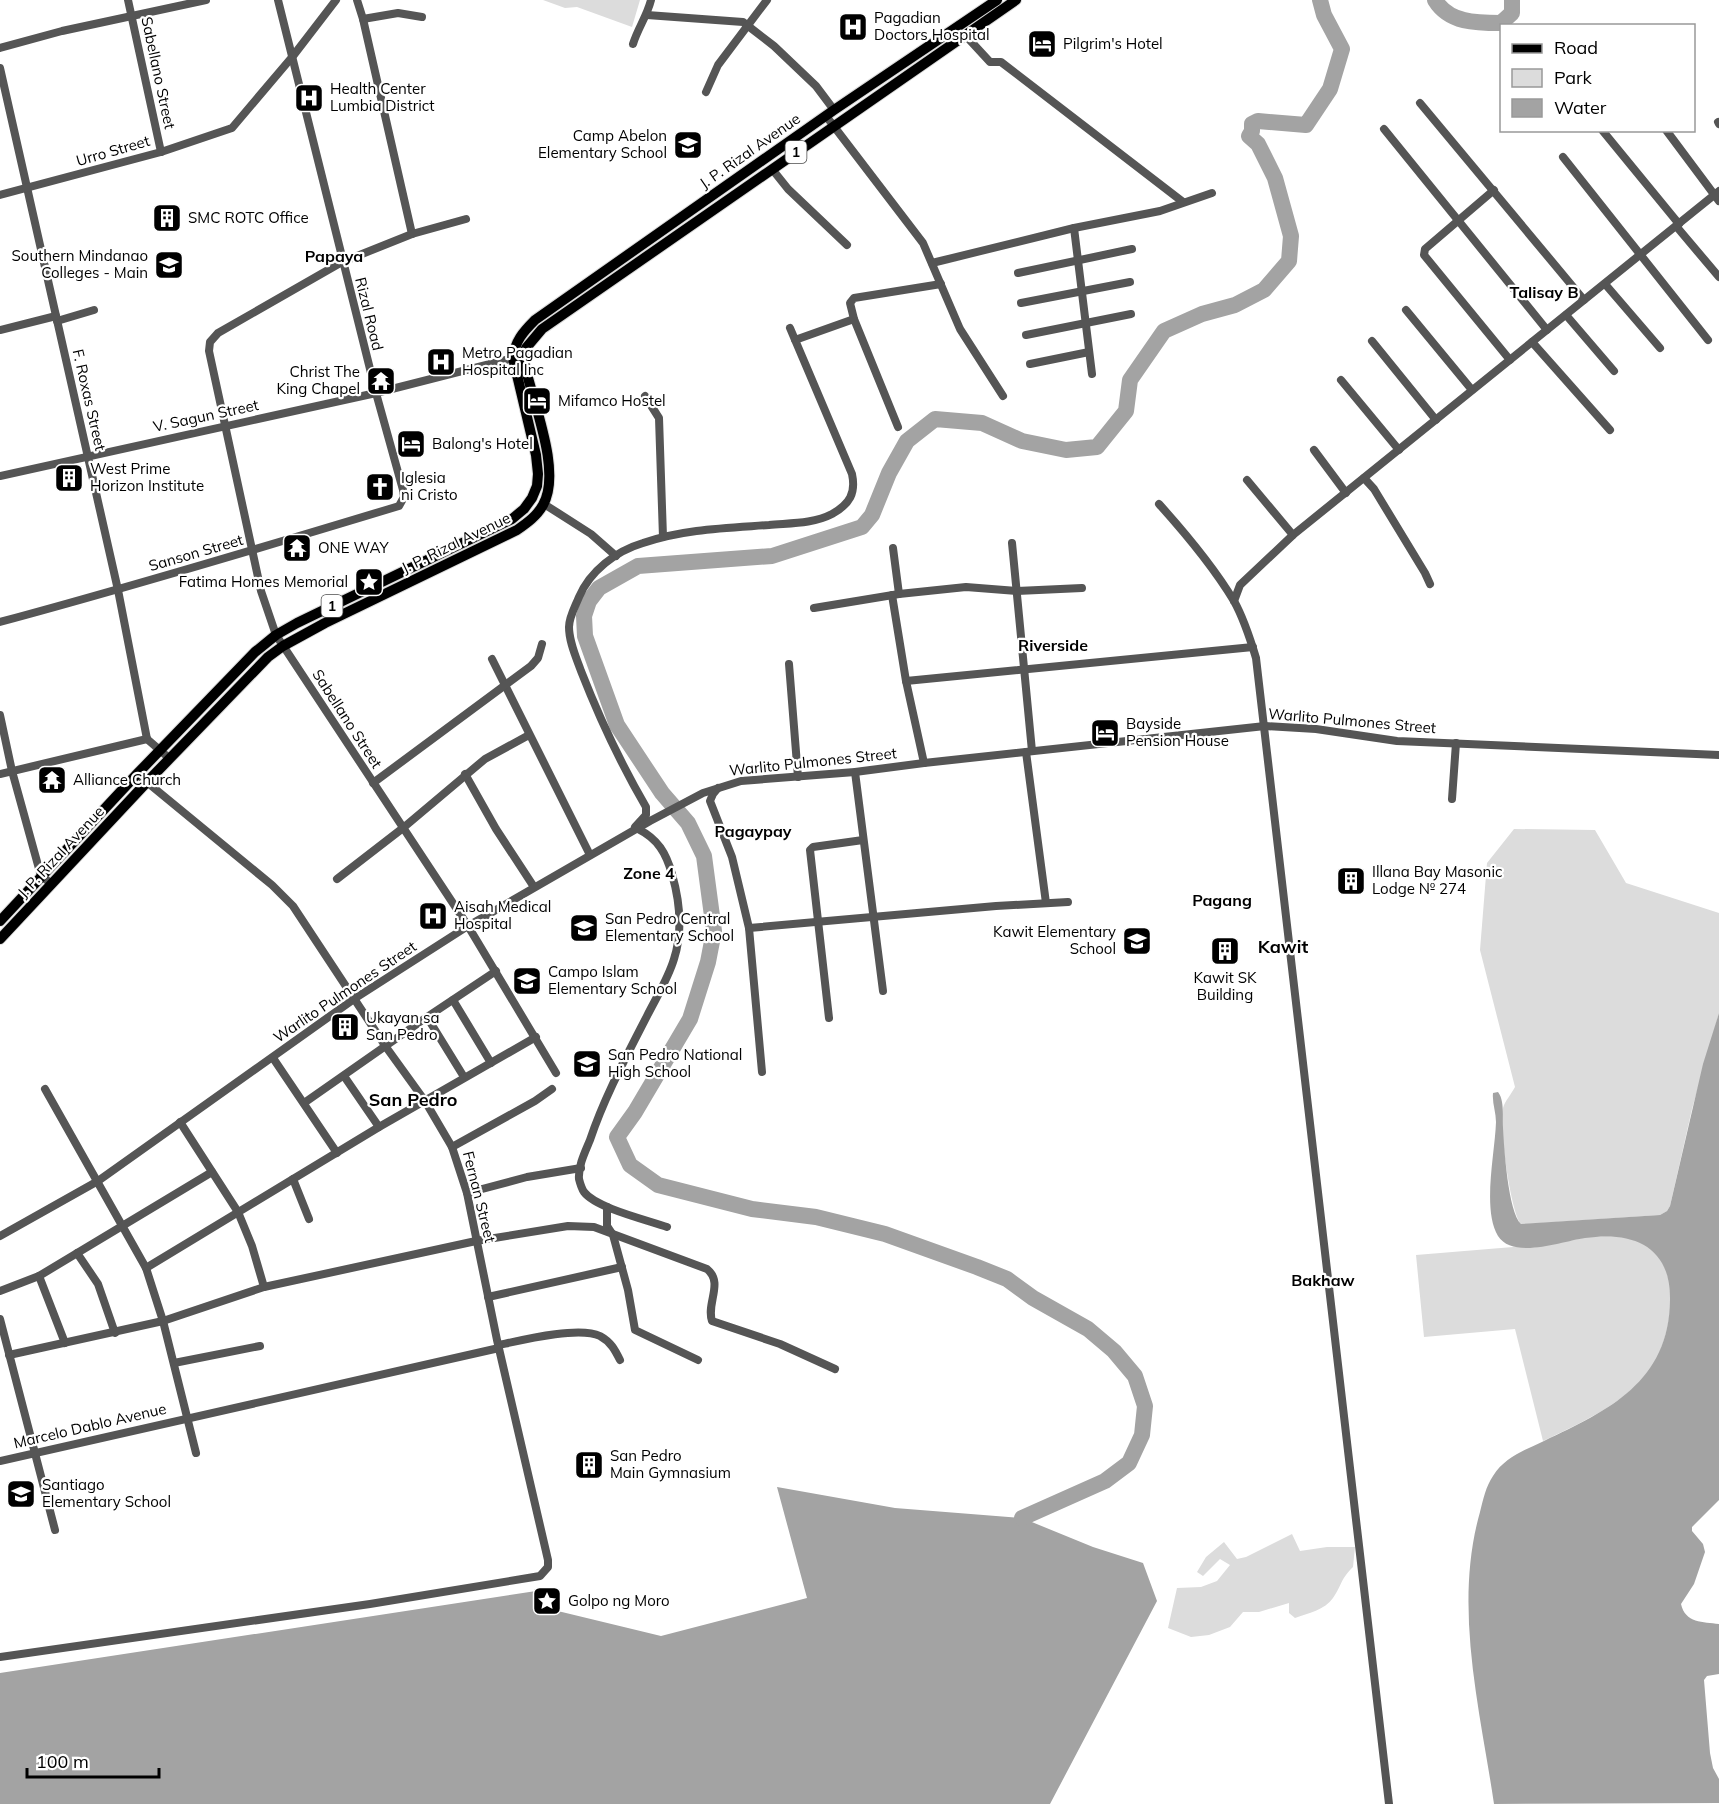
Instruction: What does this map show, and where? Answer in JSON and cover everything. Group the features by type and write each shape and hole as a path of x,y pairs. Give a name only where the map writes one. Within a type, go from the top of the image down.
{"main road":[{"name":"J. P. Rizal Avenue","path":"0,921 237,668 276,635 512,519 524,510 537,486 538,474 515,346 519,337 535,320 948,33 1001,3 1016,0"},
{"name":"J. P. Rizal Avenue","path":"518,357 542,329 966,36 1001,3"},
{"path":"948,33 956,43"},
{"path":"891,72 898,82"},
{"path":"714,194 721,204"},
{"path":"655,236 662,245"},
{"path":"589,282 596,291"},
{"path":"535,320 542,329"},
{"path":"518,357 549,459 549,487 544,504"},
{"name":"J. P. Rizal Avenue","path":"0,939 260,664 283,646 325,622 517,530 530,521 544,504"},
{"path":"435,557 440,568"},
{"path":"199,708 208,717"},
{"path":"93,820 103,829"}],"street":[{"name":"Sabellano Street","path":"128,0 161,152"},
{"path":"0,48 62,31 206,0"},
{"name":"Rizal Road","path":"278,0 342,262 403,490 403,501 399,506"},
{"path":"293,56 336,0"},
{"path":"357,0 412,234"},
{"path":"633,44 647,15 651,0"},
{"path":"706,92 718,65 767,0"},
{"path":"363,20 398,13 422,17"},
{"path":"647,15 738,20 750,25 816,86 834,126 923,243 960,328 1003,396"},
{"path":"966,36 990,62 1001,62 1183,202"},
{"name":"Urro Street","path":"0,195 161,152 232,128 293,56"},
{"name":"F. Roxas Street","path":"0,68 118,590 147,739"},
{"path":"1420,103 1584,300"},
{"path":"1384,129 1547,330"},
{"path":"1604,132 1719,277"},
{"path":"1234,601 1240,585 1293,535 1677,225 1717,196 1668,132"},
{"path":"1563,157 1708,340"},
{"path":"772,169 788,189 847,245"},
{"path":"1494,190 1425,249 1424,255 1510,360"},
{"path":"932,263 1074,228 1160,211 1212,193"},
{"path":"342,262 412,234 466,219"},
{"path":"1074,228 1092,374"},
{"path":"1018,273 1132,249"},
{"name":"Sabellano Street","path":"342,262 218,333 210,342 209,351 266,609 276,635 468,926 556,1073"},
{"path":"1021,303 1130,282"},
{"path":"898,427 854,319 850,303 854,298 941,284"},
{"path":"1605,284 1660,348"},
{"path":"0,330 94,310"},
{"path":"1406,310 1472,390"},
{"path":"1026,335 1131,314"},
{"path":"1566,315 1614,371"},
{"path":"795,340 854,319"},
{"path":"628,834 646,815 646,807 593,700 573,650 569,626 571,617 592,575 616,556 640,543 692,532 808,521 831,514 844,506 852,496 855,486 852,474 790,328"},
{"path":"1372,341 1436,420"},
{"path":"1532,342 1610,430"},
{"path":"1030,364 1089,352"},
{"name":"V. Sagun Street","path":"0,476 376,393 518,357"},
{"path":"1341,380 1399,450"},
{"path":"645,396 659,418 663,537"},
{"path":"1314,450 1346,493"},
{"path":"1364,478 1374,489 1430,584"},
{"path":"1247,480 1293,535"},
{"path":"544,504 591,534 616,556"},
{"path":"1160,504 1192,542 1234,601 1248,629 1258,668 1389,1804"},
{"name":"Sanson Street","path":"0,622 253,551 399,506"},
{"path":"1012,543 1029,752 1046,903"},
{"path":"893,548 895,595 906,681 924,763"},
{"path":"814,608 966,587 1017,591 1082,588"},
{"path":"373,783 505,687 538,658 542,644"},
{"path":"906,681 1253,647"},
{"path":"492,659 590,855"},
{"path":"789,664 798,777"},
{"path":"0,715 12,771 41,876 52,884"},
{"name":"Warlito Pulmones Street","path":"0,1236 98,1181 354,999 468,926 650,821 703,793 741,781 855,772 1265,726 1316,729 1397,741 1719,755"},
{"path":"337,879 403,828 485,759 529,735"},
{"path":"0,774 147,739 169,758"},
{"path":"1452,799 1456,743"},
{"path":"855,772 883,991"},
{"name":"Fernan Street","path":"0,1658 370,1604 540,1576 548,1567 467,1193 452,1147 425,1101 285,897 136,774"},
{"path":"465,774 501,837 534,887"},
{"path":"720,787 711,797 711,808 732,857 750,928 762,1072"},
{"path":"638,829 660,845 669,866 679,906 678,941 667,975 593,1129 579,1181 593,1201 667,1227"},
{"path":"829,1018 810,852 811,848 863,840"},
{"path":"750,928 1068,902"},
{"path":"304,1103 496,971"},
{"path":"453,1000 490,1063"},
{"path":"427,1017 464,1077"},
{"path":"146,1268 379,1127 536,1037"},
{"path":"273,1058 337,1153"},
{"path":"344,1076 379,1127"},
{"path":"45,1089 146,1268 164,1321 196,1454"},
{"path":"452,1147 535,1101 552,1089"},
{"path":"180,1122 238,1212 252,1246 264,1287"},
{"path":"467,1193 527,1177 581,1168"},
{"path":"0,1291 39,1276 212,1172"},
{"path":"293,1179 309,1219"},
{"path":"607,1207 607,1226 613,1235 622,1267 635,1330 698,1360"},
{"path":"9,1355 164,1321 264,1287 477,1240 568,1226 594,1227 707,1269 713,1274 715,1285 711,1310 712,1321 780,1344 835,1369"},
{"path":"77,1253 98,1284 115,1333"},
{"path":"488,1297 622,1267"},
{"path":"39,1276 65,1343"},
{"path":"0,1320 55,1530"},
{"name":"Marcelo Dablo Avenue","path":"0,1461 555,1334 590,1333 600,1336 614,1346 620,1360"},
{"path":"174,1364 260,1346"}],"green space":[{"path":"543,0 640,0 632,27 577,7 565,8"},
{"path":"1514,829 1595,830 1626,883 1719,913 1719,1013 1692,1109 1670,1206 1660,1215 1526,1224 1521,1224 1517,1217 1506,1168 1502,1131 1503,1108 1515,1087 1480,950 1487,863"},
{"path":"1613,1236 1630,1239 1639,1241 1653,1250 1662,1262 1668,1277 1670,1312 1667,1330 1655,1362 1647,1374 1625,1395 1599,1413 1543,1441 1515,1329 1424,1337 1416,1255 1536,1247 1587,1237"},
{"path":"1292,1534 1300,1551 1327,1547 1355,1547 1353,1567 1330,1602 1316,1611 1295,1618 1289,1613 1289,1603 1259,1612 1243,1612 1230,1627 1209,1635 1191,1637 1168,1628 1177,1588 1201,1587 1217,1581 1230,1565 1220,1559 1203,1576 1197,1572 1206,1557 1224,1542 1237,1559 1246,1557"}],"water":[{"path":"1719,1013 1719,1500 1692,1527 1692,1531 1703,1544 1705,1552 1694,1584 1681,1604 1686,1615 1691,1618 1701,1622 1719,1624 1719,1674 1707,1676 1704,1680 1710,1753 1713,1768 1719,1779 1719,1803 1494,1804 1476,1695 1469,1621 1472,1548 1487,1489 1498,1469 1509,1459 1591,1417 1631,1390 1647,1372 1659,1352 1667,1328 1670,1300 1669,1282 1664,1267 1646,1246 1633,1240 1602,1236 1526,1248 1505,1243 1498,1236 1493,1225 1490,1197 1496,1122 1493,1093 1498,1092 1502,1100 1504,1149 1510,1193 1513,1207 1521,1224 1660,1215 1670,1206 1703,1064"},
{"path":"777,1487 895,1508 1022,1518 1093,1547 1143,1563 1157,1601 1050,1804 0,1804 0,1673 536,1591 533,1605 661,1636 807,1598"}],"waterway":[{"path":"1022,1518 1105,1481 1129,1463 1142,1435 1145,1406 1135,1376 1114,1351 1088,1329 1033,1298 1007,1279 977,1267 885,1234 816,1217 752,1209 658,1185 630,1165 617,1137 635,1112 690,1019 708,962 714,931 704,856 688,823 662,793 617,725 585,636 584,616 589,601 599,588 638,566 772,556 862,527 872,515 889,473 907,441 935,419 982,423 1022,441 1066,450 1097,447 1126,411 1130,380 1164,331 1202,314 1235,305 1264,290 1289,261 1291,236 1275,178 1258,144 1249,136 1252,124 1258,121 1306,125 1330,89 1342,49 1324,15 1320,0"},
{"path":"1435,0 1441,8 1455,17 1482,23 1501,23 1512,13 1512,0"}],"place":[{"name":"Pagadian Doctors Hospital","path":"853,27"},
{"name":"Pilgrim's Hotel","path":"1042,44"},
{"name":"Health Center Lumbia District","path":"309,98"},
{"name":"Camp Abelon Elementary School","path":"688,145"},
{"name":"SMC ROTC Office","path":"167,218"},
{"name":"Southern Mindanao Colleges - Main","path":"169,265"},
{"name":"Metro Pagadian Hospital Inc","path":"441,362"},
{"name":"Christ The King Chapel","path":"381,381"},
{"name":"Mifamco Hostel","path":"537,401"},
{"name":"Balong's Hotel","path":"411,444"},
{"name":"West Prime Horizon Institute","path":"69,478"},
{"name":"Iglesia ni Cristo","path":"380,487"},
{"name":"ONE WAY","path":"297,548"},
{"name":"Fatima Homes Memorial","path":"369,582"},
{"name":"Bayside Pension House","path":"1105,733"},
{"name":"Alliance Church","path":"52,780"},
{"name":"Illana Bay Masonic Lodge № 274","path":"1351,881"},
{"name":"Aisah Medical Hospital","path":"433,916"},
{"name":"San Pedro Central Elementary School","path":"584,928"},
{"name":"Kawit Elementary School","path":"1137,941"},
{"name":"Kawit SK Building","path":"1225,951"},
{"name":"Campo Islam Elementary School","path":"527,981"},
{"name":"Ukayan sa San Pedro","path":"345,1027"},
{"name":"San Pedro National High School","path":"587,1064"},
{"name":"San Pedro Main Gymnasium","path":"589,1465"},
{"name":"Santiago Elementary School","path":"21,1494"},
{"name":"Golpo ng Moro","path":"547,1601"}],"district":[{"name":"Papaya","path":"334,256"},
{"name":"Talisay B","path":"1544,292"},
{"name":"Riverside","path":"1053,645"},
{"name":"Pagaypay","path":"753,831"},
{"name":"Zone 4","path":"649,873"},
{"name":"Pagang","path":"1222,900"},
{"name":"Kawit","path":"1283,947"},
{"name":"San Pedro","path":"413,1100"},
{"name":"Bakhaw","path":"1323,1280"}]}
